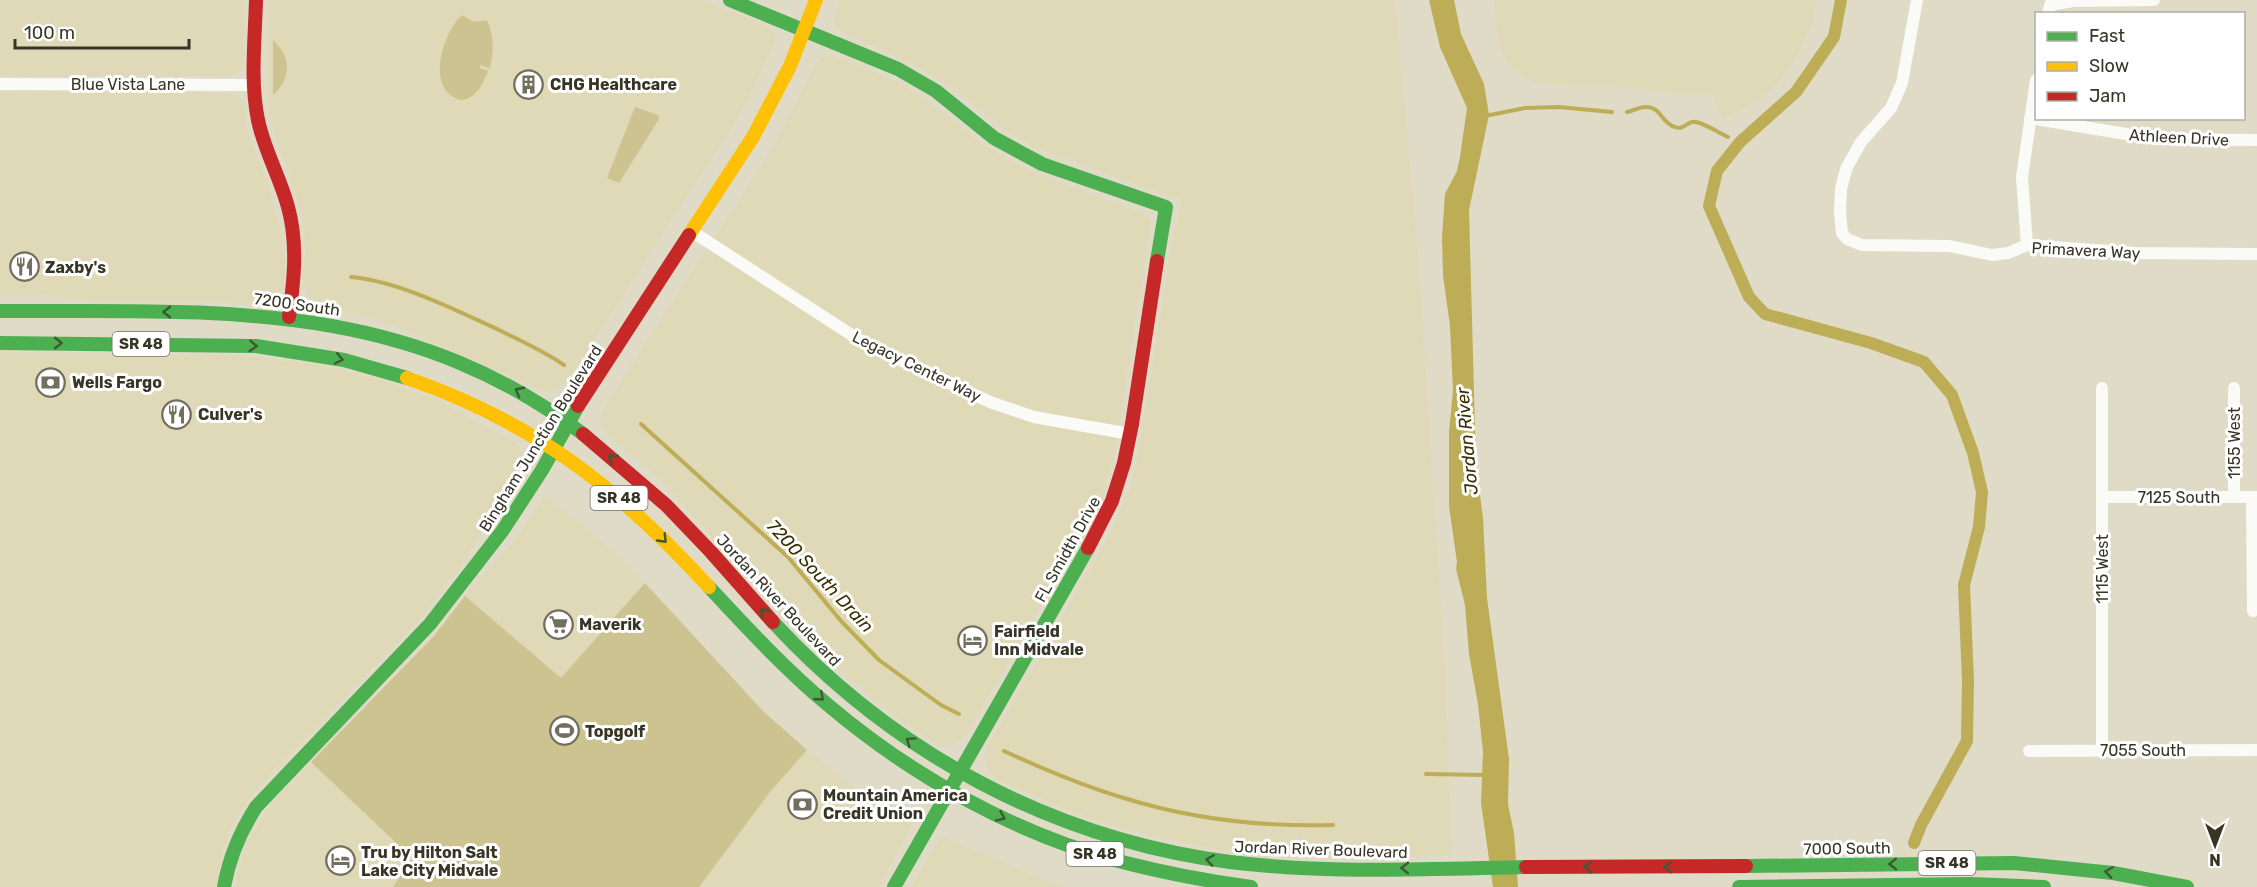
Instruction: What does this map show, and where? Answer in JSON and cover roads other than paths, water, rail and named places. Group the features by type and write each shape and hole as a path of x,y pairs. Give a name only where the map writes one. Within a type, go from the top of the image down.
{"main road":[{"path":"256,0 258,122 288,207 293,231 295,270 290,317"},
{"path":"730,0 806,31"},
{"name":"Bingham Junction Boulevard","path":"224,887 237,840 256,806 430,624 503,530 568,423 758,129 806,31 816,0"},
{"name":"FL Smidth Drive","path":"806,31 884,62 911,76 941,95 994,138 1034,160 1167,207 1156,264 1131,434 1122,474 1108,512 894,887"},
{"name":"7200 South","path":"0,311 225,312 290,317 372,333 440,356 510,386 545,405 568,423"},
{"name":"SR 48","path":"0,343 212,344 253,346 314,354 375,368 428,385 492,413 553,449"},
{"name":"Jordan River Boulevard","path":"568,423 636,478 681,519 780,629 824,672 955,780 980,807 1032,831 1099,855 1166,873 1251,887"},
{"name":"Jordan River Boulevard","path":"553,449 596,479 638,515 782,663 825,700 879,743 955,780 1110,838 1187,856 1284,867 1505,868"},
{"name":"7000 South","path":"1505,868 1989,862 2045,864 2111,872 2187,887"},
{"name":"SR 48","path":"1739,887 1971,884 2044,887"}],"street":[{"name":"Primavera Way","path":"1917,0 1902,83 1891,108 1861,142 1846,169 1840,189 1839,213 1842,232 1847,239 1862,245 1950,246 1992,255 2008,253 2027,245 2135,253 2257,254"},
{"path":"2048,12 2050,5 2073,1 2154,0"},
{"name":"Blue Vista Lane","path":"0,84 256,85"},
{"path":"2027,245 2022,177 2035,92"},
{"name":"Athleen Drive","path":"2030,118 2035,119"},
{"name":"Athleen Drive","path":"2042,120 2156,139 2257,140"},
{"name":"Legacy Center Way","path":"693,232 858,340 990,402 1034,417 1131,434"},
{"name":"1115 West","path":"2102,388 2102,751"},
{"name":"1155 West","path":"2234,388 2234,497"},
{"name":"7125 South","path":"2102,497 2255,497"},
{"path":"2253,611 2255,497"},
{"name":"7055 South","path":"2029,751 2257,750"}],"water":[{"name":"Jordan River","path":"1429,0 1454,0 1461,34 1484,84 1489,115 1469,210 1476,465 1483,518 1487,598 1509,759 1508,804 1514,833 1518,887 1493,887 1481,803 1483,752 1478,704 1469,654 1465,605 1456,569 1449,506 1449,432 1453,391 1442,238 1445,194 1457,171 1467,108 1440,47"}],"waterway":[{"path":"1841,0 1834,37 1796,92 1740,142 1717,171 1709,206 1749,297 1765,314 1871,343 1924,362 1952,395 1973,453 1982,492 1979,527 1964,585 1968,681 1967,741 1921,825 1914,843"},
{"path":"1485,116 1525,108 1559,107 1612,112"},
{"path":"1627,112 1650,107 1675,127 1680,128 1695,122 1728,137"},
{"name":"7200 South Drain","path":"351,277 407,290 524,342 564,365"},
{"name":"7200 South Drain","path":"641,424 788,557 841,621 879,660 941,705 959,714"},
{"name":"7200 South Drain","path":"1004,751 1093,788 1175,811 1254,823 1333,825"},
{"name":"7200 South Drain","path":"1426,774 1485,775"}],"place":[{"name":"CHG Healthcare","path":"529,84"},
{"name":"Zaxby's","path":"24,267"},
{"name":"Wells Fargo","path":"51,382"},
{"name":"Culver's","path":"177,414"},
{"name":"Maverik","path":"558,624"},
{"name":"Fairfield Inn Midvale","path":"973,640"},
{"name":"Topgolf","path":"564,731"},
{"name":"Mountain America Credit Union","path":"802,804"},
{"name":"Tru by Hilton Salt Lake City Midvale","path":"340,861"}]}
